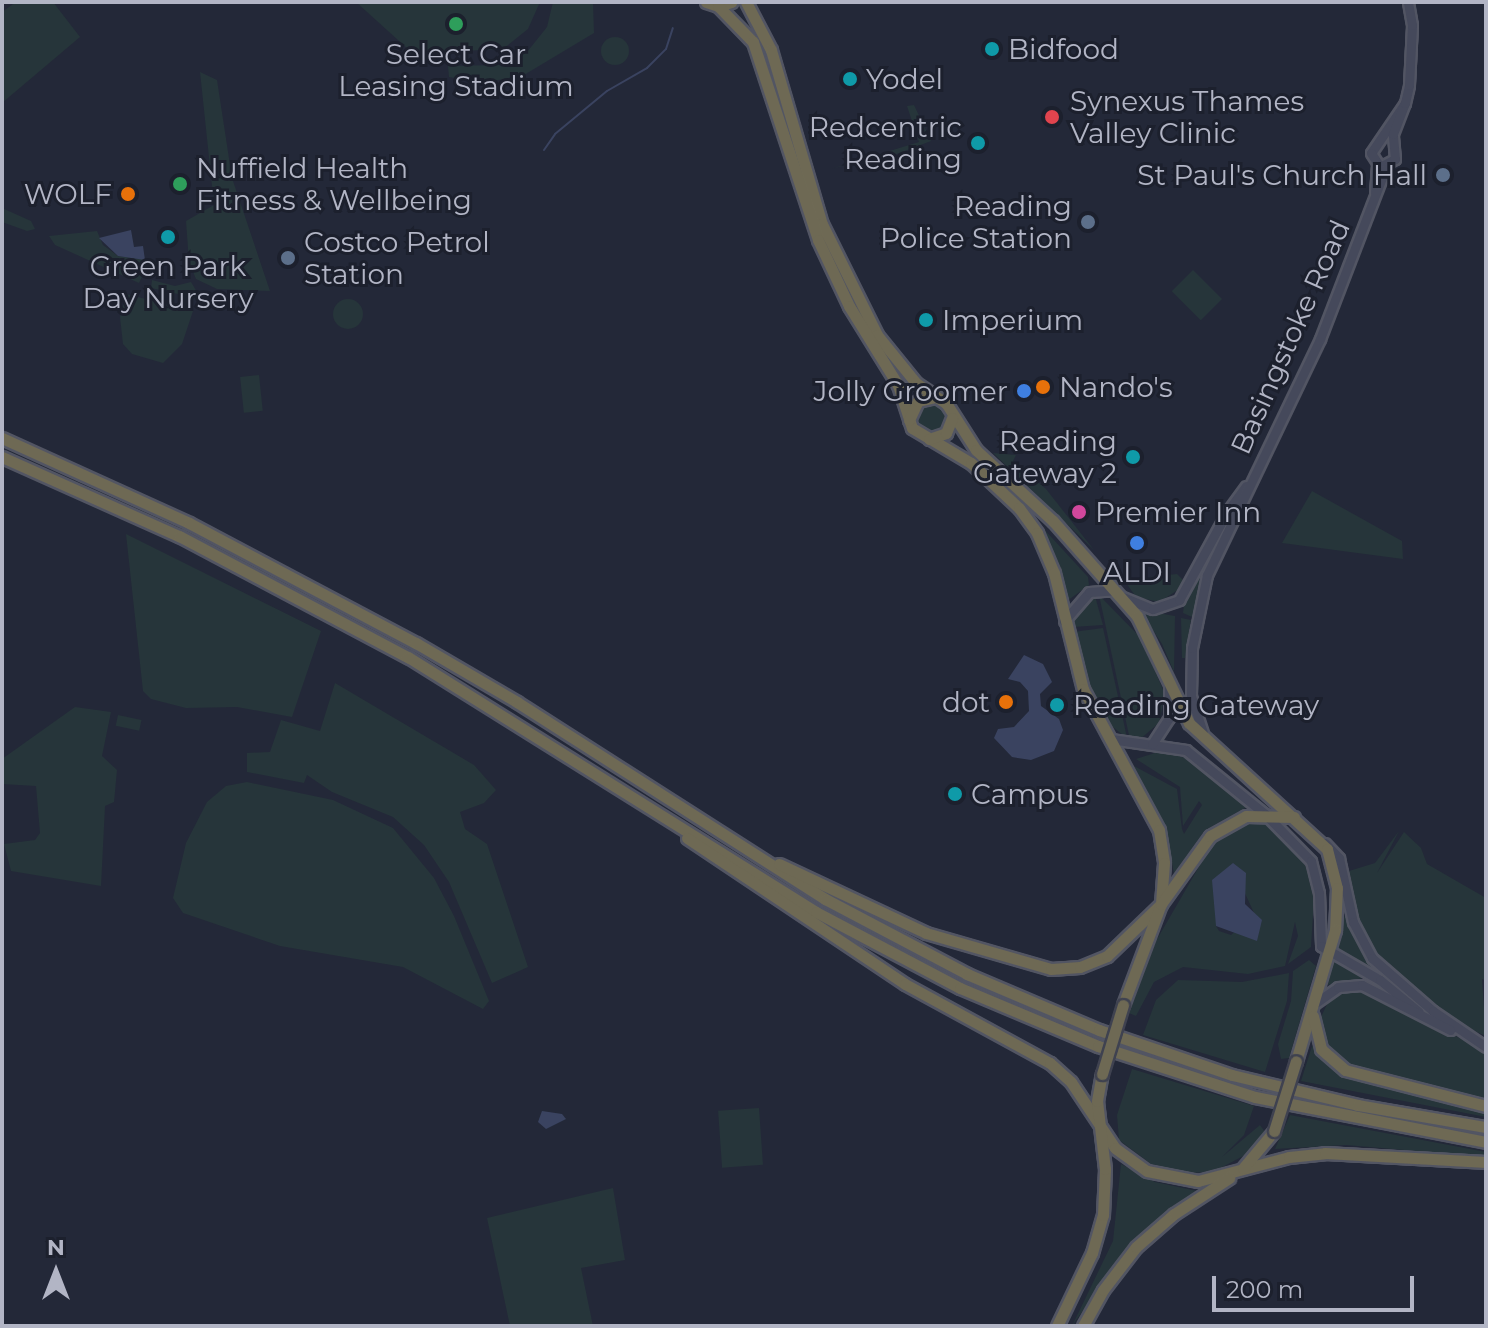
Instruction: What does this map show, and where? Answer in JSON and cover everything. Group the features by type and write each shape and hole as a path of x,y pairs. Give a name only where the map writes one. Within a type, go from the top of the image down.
{"highway":[{"path":"712,4 731,2"},
{"path":"746,2 771,50 813,198 843,273 882,343 916,383 948,406 952,418 976,450 1053,521 1118,593"},
{"path":"712,4 753,42 818,240 849,306 898,385 915,433 963,456 1019,508 1047,553 1079,680 1159,830 1164,863 1161,904 1123,1005 1102,1074 1100,1126 1106,1181 1101,1225 1057,1326"},
{"path":"909,420 918,401 935,397"},
{"path":"928,439 943,435 952,418"},
{"path":"2,438 189,523 416,643 517,702 745,850 912,947 1099,1030 1290,1090 1486,1127"},
{"path":"2,457 285,589 488,703 669,821 902,959 1098,1046 1296,1107 1486,1142"},
{"name":"Basingstoke Road","path":"1118,593 1149,634 1184,715 1207,741 1322,840"},
{"path":"745,850 926,933 1051,969 1080,967 1107,956 1161,904 1215,831 1241,817 1265,814 1298,819"},
{"path":"669,821 696,846 861,957 1050,1063 1071,1082 1123,1155 1162,1177 1198,1181 1325,1153 1486,1162"},
{"path":"1083,1326 1103,1290 1136,1247 1174,1214 1241,1170 1274,1131 1313,1006 1338,896 1322,840"},
{"path":"1313,1006 1321,1049 1345,1070 1486,1106"}],"main road":[{"path":"1376,145 1392,146 1405,103 1413,55 1408,2"},
{"path":"1381,166 1371,157 1405,103"},
{"name":"Basingstoke Road","path":"1207,741 1191,696 1196,620 1212,562 1308,366 1373,208 1381,166 1395,159 1392,146"},
{"name":"Basingstoke Road","path":"1118,593 1153,609 1179,600 1225,515 1249,484"},
{"path":"1064,621 1089,592 1118,593"},
{"path":"1152,744 1170,714 1168,676"},
{"path":"1111,739 1192,753 1265,814 1311,861 1319,893 1324,948 1369,973 1419,1012"},
{"path":"1322,840 1342,865 1353,922 1368,951 1468,1037"},
{"path":"1313,1006 1338,987 1357,984 1486,1047"}],"shaded area":[{"path":"16,2 53,2 80,37 2,103 2,12"},
{"name":"Select Car Leasing Stadium","path":"356,2 540,2 528,29 503,49 420,53 409,50"},
{"path":"553,2 593,2 594,33 524,75 483,83 449,77 448,66 500,65 527,52 547,27"},
{"path":"615,37 625,41 629,51 625,61 615,65 605,61 601,51 605,41"},
{"path":"200,72 217,80 232,178 270,291 217,289 196,279 189,262 186,221 214,205"},
{"path":"914,105 931,141 881,160 879,167 876,157 831,169 919,142 907,106"},
{"path":"2,208 31,221 35,229 27,231 2,222"},
{"path":"97,231 103,245 118,256 150,260 139,283 55,245 49,236"},
{"path":"1193,270 1222,299 1201,320 1172,291"},
{"path":"152,280 175,286 191,282 197,292 232,302 232,306 151,288"},
{"path":"126,294 193,311 182,344 163,363 132,354 123,344 120,317"},
{"path":"348,299 354,300 362,308 362,320 354,328 348,329 342,328 334,320 333,314 334,308 342,300"},
{"path":"259,375 263,411 244,413 240,377"},
{"path":"932,405 942,409 946,419 942,429 932,433 922,429 918,419 922,409"},
{"path":"993,453 1016,455 1013,461 1046,489 1094,550"},
{"path":"1312,491 1402,541 1403,559 1282,543"},
{"path":"1030,514 1088,577 1089,585 1067,601 1053,554"},
{"path":"126,534 321,631 292,717 237,707 186,708 151,699 143,691"},
{"path":"1217,536 1220,537 1192,617 1183,613 1184,605"},
{"path":"1177,574 1183,580 1178,590 1159,602 1136,597 1124,580"},
{"path":"1099,595 1140,637 1165,694 1159,723 1139,740 1130,740"},
{"path":"1095,596 1103,625 1073,627 1077,611"},
{"path":"1140,610 1175,616 1174,672 1162,644"},
{"path":"1181,618 1191,620 1185,658 1182,658"},
{"path":"1103,628 1127,738 1110,725 1080,667 1073,632"},
{"path":"335,683 474,765 496,790 484,803 460,812 465,829 487,844 528,967 492,983 449,882 424,845 393,817 332,792 307,775 304,783 247,772 247,753 270,752 281,720 320,731"},
{"path":"75,707 111,712 102,756 117,770 114,802 105,806 101,886 11,871 4,844 35,840 40,833 36,786 2,784 2,759"},
{"path":"118,715 141,720 139,731 116,726"},
{"path":"1161,751 1190,759 1247,807 1205,830 1174,874 1165,825 1134,766 1177,789 1184,834 1202,805 1199,801 1183,826 1180,787 1136,759"},
{"path":"247,782 333,800 393,828 434,878 454,916 489,1001 483,1009 403,967 280,946 183,913 173,898 186,843 207,802 226,786"},
{"path":"1264,821 1307,864 1314,899 1311,947 1288,964 1298,936 1295,922 1285,966 1248,974 1183,967 1154,982 1136,1016 1129,1013 1156,941 1211,846 1242,824","holes":["1243,889 1255,915 1231,935 1219,931 1216,926"]},
{"path":"1399,831 1377,873 1404,832 1421,848 1427,864 1486,898 1486,981 1482,979 1486,1036 1449,1020 1370,952 1352,908 1349,871 1375,863"},
{"path":"1345,914 1360,949 1398,988 1337,950"},
{"path":"1309,960 1316,966 1289,1058 1281,1059 1278,1044 1291,1001 1293,971"},
{"path":"1334,961 1349,966 1368,977 1327,985"},
{"path":"1289,973 1287,1001 1265,1072 1143,1035 1156,1000 1178,980 1242,982"},
{"path":"1346,991 1368,993 1486,1051 1486,1102 1342,1063 1324,1044 1320,1019 1329,1000"},
{"path":"1312,1046 1337,1072 1486,1112 1486,1117 1301,1081"},
{"path":"1132,1069 1254,1106 1244,1135 1222,1157 1260,1125 1265,1132 1245,1155 1213,1172 1188,1173 1151,1164 1119,1140 1117,1115"},
{"path":"759,1108 763,1165 722,1168 718,1111"},
{"path":"1290,1115 1486,1152 1486,1157 1346,1145 1275,1149"},
{"path":"1121,1164 1155,1182 1197,1191 1121,1257 1072,1326 1113,1241"},
{"path":"613,1188 625,1260 581,1268 593,1326 510,1326 487,1218"}],"water":[{"path":"131,230 134,247 143,246 145,260 118,256 99,238"},
{"path":"1024,655 1043,664 1052,682 1040,694 1041,706 1059,719 1063,730 1054,751 1031,760 1012,757 994,738 998,729 1014,727 1029,711 1028,691 1020,682 1008,679"},
{"path":"1233,863 1246,873 1245,904 1262,920 1257,941 1216,926 1212,880"},
{"path":"542,1111 562,1114 566,1119 546,1129 538,1122"}],"waterway":[{"path":"544,150 555,134 607,91 647,68 666,49 673,28"}],"place":[{"name":"Select Car Leasing Stadium","path":"456,24"},
{"name":"Bidfood","path":"992,49"},
{"name":"Yodel","path":"850,79"},
{"name":"Synexus Thames Valley Clinic","path":"1052,117"},
{"name":"Redcentric Reading","path":"978,143"},
{"name":"St Paul's Church Hall","path":"1443,175"},
{"name":"Nuffield Health Fitness & Wellbeing","path":"180,184"},
{"name":"WOLF","path":"128,194"},
{"name":"Reading Police Station","path":"1088,222"},
{"name":"Green Park Day Nursery","path":"168,237"},
{"name":"Costco Petrol Station","path":"288,258"},
{"name":"Imperium","path":"926,320"},
{"name":"Nando's","path":"1043,387"},
{"name":"Jolly Groomer","path":"1024,391"},
{"name":"Reading Gateway 2","path":"1133,457"},
{"name":"Premier Inn","path":"1079,512"},
{"name":"ALDI","path":"1137,543"},
{"name":"dot","path":"1006,702"},
{"name":"Reading Gateway","path":"1057,705"},
{"name":"Campus","path":"955,794"}]}
